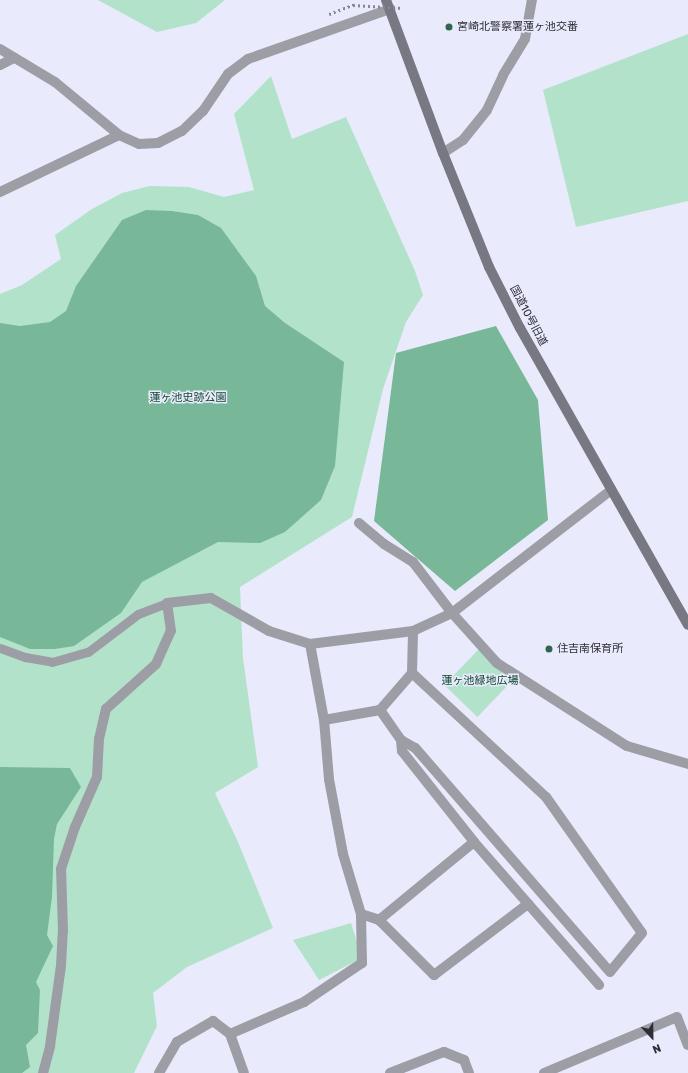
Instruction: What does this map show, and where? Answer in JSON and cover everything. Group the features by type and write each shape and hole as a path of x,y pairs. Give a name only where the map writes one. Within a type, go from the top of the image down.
{"street":[{"path":"443,153 463,140 487,110 503,75 525,39 532,0"},
{"path":"0,49 55,82 119,135 139,144 158,143 182,131 203,111 228,74 248,59 388,4"},
{"name":"国道10号旧道","path":"388,4 443,153 489,266 520,328 688,624"},
{"path":"0,65 14,58"},
{"path":"0,192 119,135"},
{"path":"43,1073 50,1046 61,966 63,931 61,868 75,827 97,777 99,738 106,709 156,664 172,631 167,603 211,598 269,631 310,644 413,631 452,613 611,490"},
{"path":"359,523 384,544 413,562 452,613 497,663 627,746 688,764"},
{"path":"324,720 380,710 412,673 413,631"},
{"path":"230,1034 304,1002 362,963 361,914 343,854 329,779 324,720 310,644"},
{"path":"380,710 401,740 415,748 610,972 642,934 546,797 412,673"},
{"path":"401,740 402,751 474,842 599,985"},
{"path":"379,920 474,842"},
{"path":"361,914 379,920 434,975 528,904"},
{"path":"544,1073 677,1017 688,1045"},
{"path":"159,1073 177,1042 213,1021 230,1034 244,1073"},
{"path":"390,1073 444,1052 464,1060 470,1073"}],"lane":[{"path":"0,648 25,656 52,662 88,652 138,614 167,603"}],"path":[{"path":"329,14 353,5 403,8"}],"green space":[{"path":"98,0 225,0 196,23 157,32"},
{"path":"688,34 688,201 576,227 543,90"},
{"name":"蓮ヶ池史跡公園","path":"271,76 292,139 346,117 415,271 423,295 406,322 383,389 352,517 240,587 243,658 258,767 215,793 238,842 273,928 187,967 153,993 157,1026 134,1073 0,1073 0,294 22,285 61,259 55,235 92,209 122,193 150,186 189,187 224,197 254,190 234,114"},
{"name":"蓮ヶ池緑地広場","path":"479,649 512,681 477,717 444,685"},
{"path":"351,923 362,958 319,980 293,940"}],"shaded area":[{"path":"146,210 172,211 198,215 221,228 256,276 265,306 285,323 344,362 335,466 321,500 285,532 260,543 218,542 142,582 121,613 74,646 55,649 30,649 0,637 0,323 20,326 50,322 66,311 76,286 122,220"},
{"path":"496,326 538,400 548,520 455,591 374,521 396,353"},
{"path":"0,767 70,768 81,787 57,824 54,839 52,897 47,935 53,946 36,982 40,990 38,1033 26,1045 30,1067 22,1073 0,1073"}],"place":[{"name":"宮崎北警察署蓮ヶ池交番","path":"449,27"},
{"name":"住吉南保育所","path":"549,649"}]}
